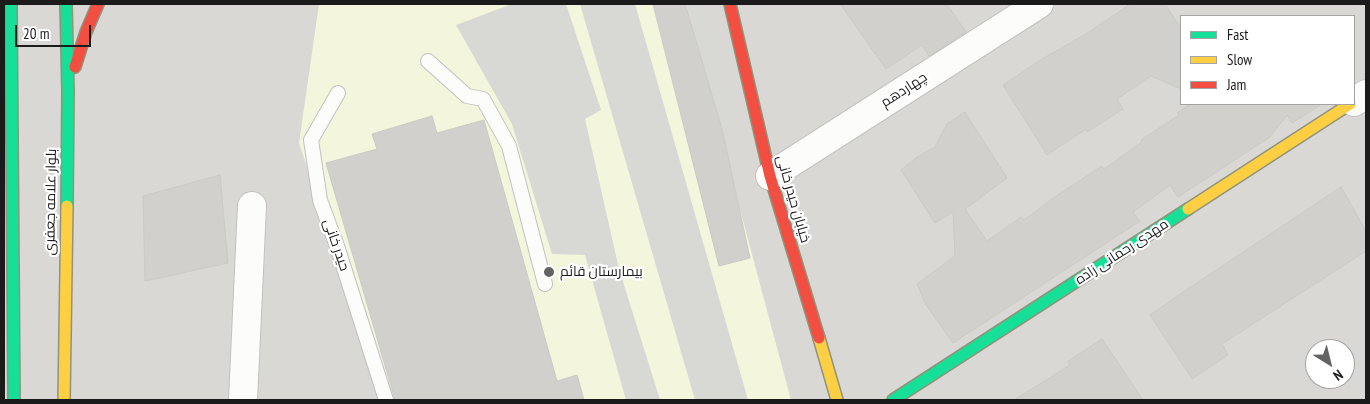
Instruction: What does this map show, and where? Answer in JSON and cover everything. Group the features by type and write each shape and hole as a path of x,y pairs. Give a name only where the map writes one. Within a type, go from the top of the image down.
{"street":[{"path":"11,4 14,400"},
{"name":"بلوار علامه جعفری","path":"64,400 68,92 66,4"},
{"path":"68,92 86,32 98,4"},
{"name":"خیابان حیدر خانی","path":"730,4 770,176 837,400"},
{"name":"چهاردهم","path":"770,176 1039,4"},
{"path":"1355,101 1366,94"},
{"name":"مهدی رحمانی زاده","path":"893,400 1348,105"},
{"path":"242,400 252,206"}],"lane":[{"path":"428,60 468,96 483,99 509,146 546,284"},
{"name":"حیدر خانی","path":"338,93 311,140 320,200 337,246 386,400"}],"shaded area":[{"path":"4,4 1366,4 1366,400 4,400"},
{"name":"بیمارستان قائم","path":"319,4 685,4 791,400 385,400 299,143"},
{"path":"512,4 566,4 601,110 585,119 619,269 660,400 626,400 585,255 552,254 512,124 456,25"},
{"path":"580,4 635,4 748,400 695,400"},
{"path":"685,4 699,4 735,125 722,129"}],"building":[{"path":"653,4 685,4 722,129 750,258 719,266"},
{"path":"840,4 947,4 966,32 929,56 922,45 886,69"},
{"path":"1130,4 1165,4 1180,26 1180,89 1151,76 1117,99 1123,109 1087,132 1086,129 1047,155 1003,85 1042,59 1086,34"},
{"path":"1189,105 1320,105 1292,123 1287,115 1270,137 1178,197 1170,185 1133,212 1140,221 953,343 926,305 917,284 955,256 953,212 935,223 901,170 917,157 935,147 947,124 965,112 1007,178 965,209 987,241 1021,217 1024,220 1102,166 1104,169 1142,142 1141,140 1179,115 1177,113"},
{"path":"432,116 437,133 484,120 557,381 577,375 584,400 395,400 326,163 377,149 372,134"},
{"path":"220,175 228,263 145,281 143,196"},
{"path":"1341,187 1366,231 1366,251 1222,344 1228,355 1192,379 1150,315"},
{"path":"1102,339 1143,400 1014,400 1070,365 1068,361"}],"traffic: fast":[{"path":"11,4 14,400"},
{"path":"66,4 68,92 67,206"},
{"path":"893,400 1188,209"}],"traffic: slow":[{"path":"1188,209 1348,105"},
{"path":"64,400 67,206"},
{"path":"819,338 837,400"}],"traffic: jam":[{"path":"75,67 86,32 98,4"},
{"path":"730,4 770,176 819,338"}],"place":[{"name":"بیمارستان قائم","path":"549,272"}]}
